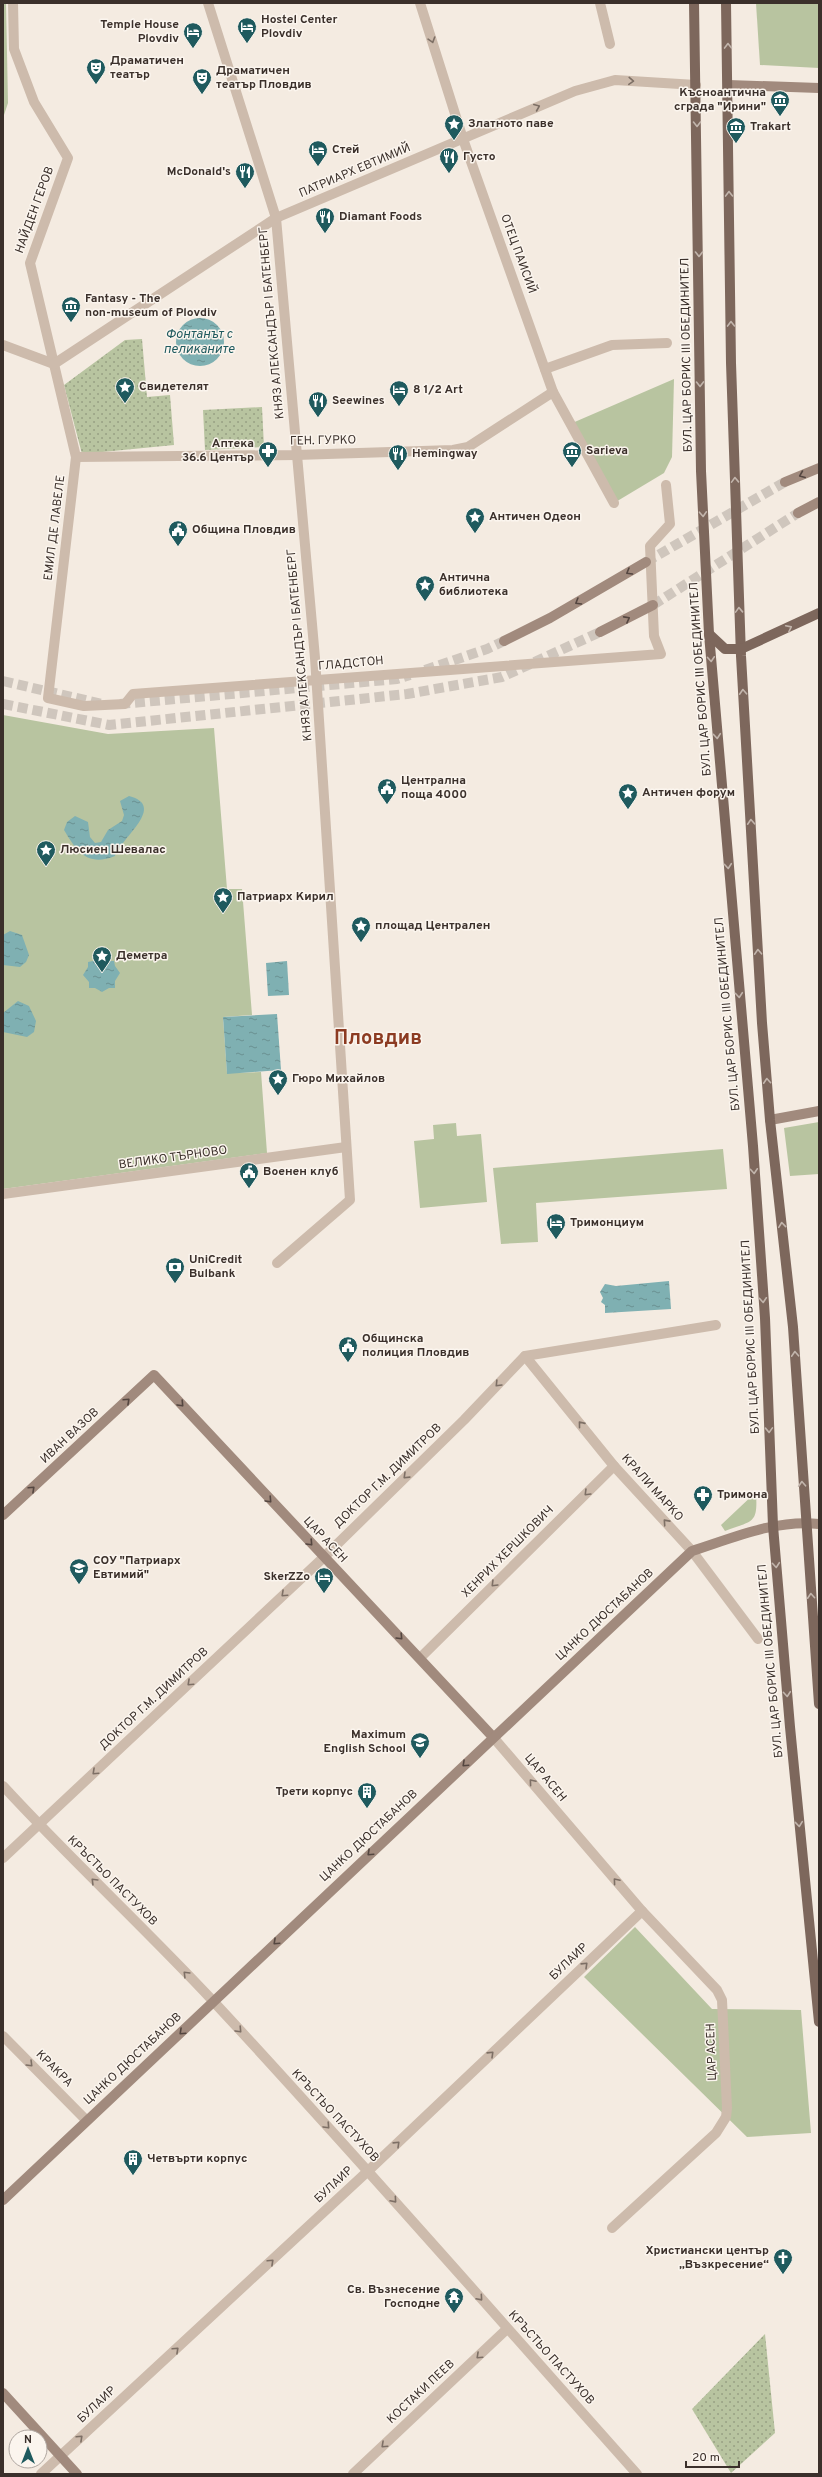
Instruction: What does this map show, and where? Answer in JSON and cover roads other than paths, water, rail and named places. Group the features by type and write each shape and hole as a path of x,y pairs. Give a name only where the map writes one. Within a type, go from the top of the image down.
{"main road":[{"name":"БУЛ. ЦАР БОРИС III ОБЕДИНИТЕЛ","path":"694,3 701,471 709,634 753,1146 765,1318 773,1526 819,2022"},
{"path":"726,3 732,363 741,649 770,1120 793,1327 805,1523 819,1704"},
{"path":"709,634 725,649 741,649 819,613"}],"street":[{"name":"НАЙДЕН ГЕРОВ","path":"12,3 14,49 34,102 68,158 30,262 54,364"},
{"name":"КНЯЗ АЛЕКСАНДЪР I БАТЕНБЕРГ","path":"208,3 276,218 317,680 350,1200 277,1263"},
{"name":"ОТЕЦ ПАИСИЙ","path":"420,3 463,139 553,392 614,503"},
{"path":"600,3 610,44"},
{"name":"ПАТРИАРХ ЕВТИМИЙ","path":"54,364 276,218 575,92 616,80 696,85"},
{"path":"728,85 819,88"},
{"path":"545,369 612,345 667,343"},
{"path":"3,345 54,364"},
{"name":"ЕМИЛ ДЕ ЛАВЕЛЕ","path":"48,698 76,457 54,364"},
{"name":"ГЕН. ГУРКО","path":"76,457 296,455 453,450 468,447 553,392"},
{"path":"786,482 819,468"},
{"name":"ГЛАДСТОН","path":"48,698 84,706 125,704 133,694 661,654 654,636 650,546 670,524 666,485"},
{"path":"798,513 819,502"},
{"path":"504,641 550,618 646,562"},
{"path":"600,632 653,605"},
{"path":"770,1120 819,1111"},
{"name":"ВЕЛИКО ТЪРНОВО","path":"3,1194 346,1146"},
{"path":"525,1356 716,1325"},
{"name":"КРАЛИ МАРКО","path":"525,1356 614,1466 692,1551 758,1639"},
{"name":"ДОКТОР Г.М. ДИМИТРОВ","path":"3,1858 39,1826 323,1558 459,1425 525,1356"},
{"name":"ЦАР АСЕН","path":"154,1376 323,1558 420,1658 493,1737 642,1911 717,1990 722,2000 727,2108 726,2117 716,2133 612,2228"},
{"name":"ИВАН ВАЗОВ","path":"3,1516 154,1376"},
{"name":"ХЕНРИХ ХЕРШКОВИЧ","path":"420,1658 614,1466"},
{"name":"ЦАНКО ДЮСТАБАНОВ","path":"3,2200 86,2120 692,1551 773,1526 805,1523 819,1524"},
{"name":"КРЪСТЬО ПАСТУХОВ","path":"3,1786 39,1826 213,2001 368,2170 507,2329 637,2474"},
{"name":"БУЛАИР","path":"41,2474 368,2170 642,1911"},
{"name":"КРАКРА","path":"3,2036 86,2120"},
{"name":"КОСТАКИ ПЕЕВ","path":"353,2474 507,2329"},
{"path":"3,2393 77,2474"}],"water":[{"name":"Фонтанът с пеликаните","path":"195,318 205,318 217,325 224,337 224,347 217,359 205,366 195,366 187,362 180,355 176,347 176,337 180,329 187,322"},
{"path":"129,796 140,801 144,807 143,814 139,823 119,848 115,856 97,860 84,855 79,851 64,830 67,822 75,816 88,822 90,837 95,843 101,842 108,830 122,821 124,815 120,801"},
{"path":"10,931 22,935 29,955 26,962 20,967 3,965 3,935"},
{"path":"100,956 108,961 114,961 115,966 120,973 115,981 115,988 109,988 102,992 95,988 89,988 89,982 83,975 88,967 88,962 93,961"},
{"path":"287,961 289,995 268,996 266,963"},
{"path":"18,1001 29,1006 36,1021 34,1032 27,1037 3,1032 3,1013"},
{"path":"277,1014 281,1070 227,1074 223,1017"},
{"path":"669,1281 671,1309 605,1313 605,1305 601,1302 603,1298 600,1292 605,1284 616,1286"}],"tunnel":[{"path":"646,562 785,482"},
{"path":"653,605 798,513"},
{"path":"3,704 109,725 407,694 502,677 600,632"},
{"path":"425,670 487,649 504,641"},
{"path":"120,704 397,679 410,675"},
{"path":"3,681 102,704"}],"place":[{"name":"Hostel Center Plovdiv","path":"247,44"},
{"name":"Temple House Plovdiv","path":"193,49"},
{"name":"Драматичен театър","path":"96,85"},
{"name":"Драматичен театър Пловдив","path":"202,95"},
{"name":"Късноантична сграда \"Ирини\"","path":"780,117"},
{"name":"Златното паве","path":"454,141"},
{"name":"Trakart","path":"736,144"},
{"name":"Стей","path":"318,167"},
{"name":"Густо","path":"449,174"},
{"name":"McDonald's","path":"245,189"},
{"name":"Diamant Foods","path":"325,234"},
{"name":"Fantasy - The non-museum of Plovdiv","path":"71,323"},
{"name":"Свидетелят","path":"125,404"},
{"name":"8 1/2 Art","path":"399,407"},
{"name":"Seewines","path":"318,418"},
{"name":"Аптека 36.6 Център","path":"268,468"},
{"name":"Sarieva","path":"572,468"},
{"name":"Hemingway","path":"398,471"},
{"name":"Античен Одеон","path":"475,534"},
{"name":"Община Пловдив","path":"178,547"},
{"name":"Антична библиотека","path":"425,602"},
{"name":"Централна поща 4000","path":"387,805"},
{"name":"Античен форум","path":"628,810"},
{"name":"Люсиен Шевалас","path":"46,867"},
{"name":"Патриарх Кирил","path":"223,914"},
{"name":"площад Централен","path":"361,943"},
{"name":"Деметра","path":"102,973"},
{"name":"Гюро Михайлов","path":"278,1096"},
{"name":"Военен клуб","path":"249,1189"},
{"name":"Тримонциум","path":"556,1240"},
{"name":"UniCredit Bulbank","path":"175,1284"},
{"name":"Общинска полиция Пловдив","path":"348,1363"},
{"name":"Тримона","path":"703,1512"},
{"name":"СОУ \"Патриарх Евтимий\"","path":"79,1585"},
{"name":"SkerZZo","path":"324,1594"},
{"name":"Maximum English School","path":"420,1759"},
{"name":"Трети корпус","path":"367,1809"},
{"name":"Четвърти корпус","path":"133,2176"},
{"name":"Христиански център „Възкресение“","path":"783,2275"},
{"name":"Св. Възнесение Господне","path":"454,2314"}],"district":[{"name":"Пловдив","path":"378,1039"}]}
